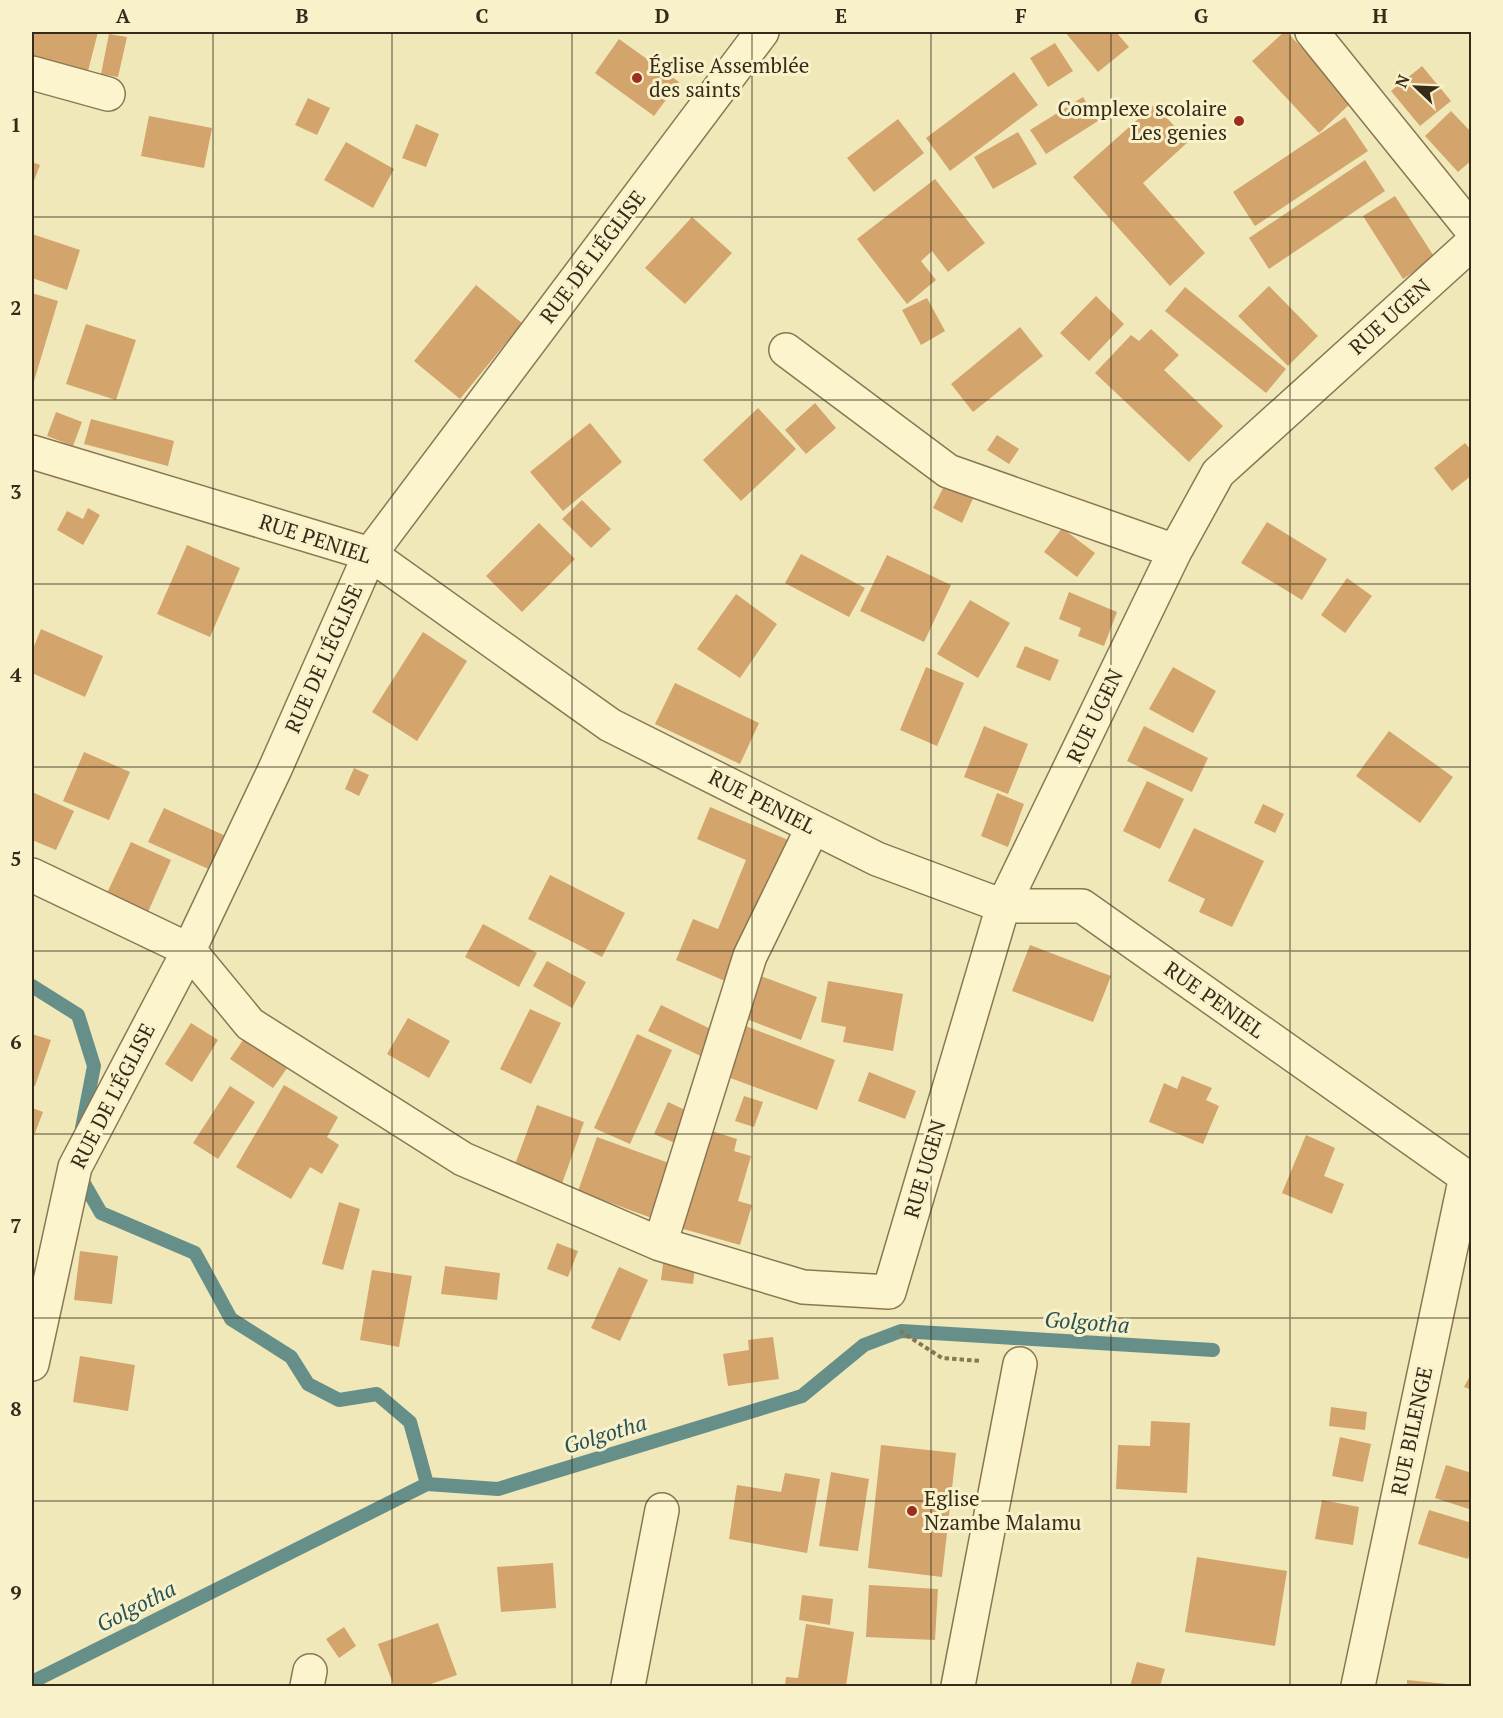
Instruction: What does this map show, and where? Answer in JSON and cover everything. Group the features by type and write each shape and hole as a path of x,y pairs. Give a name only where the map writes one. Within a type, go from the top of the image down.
{"street":[{"name":"RUE DE L'ÉGLISE","path":"32,1364 75,1167 189,950 275,769 370,554 762,32"},
{"path":"1312,32 1472,230"},
{"path":"32,73 108,94"},
{"name":"RUE UGEN","path":"660,1244 803,1287 889,1292 1003,906 1175,551 1218,472 1472,243"},
{"path":"786,350 948,471 1175,551"},
{"name":"RUE PENIEL","path":"32,452 370,554 610,725 877,859 1003,906 1082,906 1469,1179"},
{"path":"32,875 189,950 250,1023 463,1159 660,1244 750,956 813,827"},
{"name":"RUE BILENGE","path":"1358,1686 1469,1179"},
{"path":"958,1686 1020,1364"},
{"path":"628,1686 662,1510"}],"path":[{"path":"901,1331 942,1358 1020,1364"}],"building":[{"path":"32,32 98,32 88,71 32,58"},
{"path":"1065,32 1116,32 1129,47 1098,72"},
{"path":"1284,32 1287,32 1352,102 1319,133 1252,61"},
{"path":"109,34 127,37 118,77 101,74"},
{"name":"Église Assemblée des saints","path":"619,39 679,82 654,116 595,73"},
{"path":"1055,43 1073,71 1048,87 1030,58"},
{"path":"1422,66 1451,101 1420,126 1391,91"},
{"path":"1014,72 1038,105 950,171 926,138"},
{"path":"1083,97 1098,121 1046,154 1030,130"},
{"path":"308,98 330,108 317,135 295,125"},
{"path":"1155,104 1188,142 1143,183 1205,253 1170,286 1073,177"},
{"path":"1451,111 1472,133 1472,160 1458,172 1425,136"},
{"path":"149,116 212,128 204,168 141,156"},
{"path":"1345,117 1368,151 1255,226 1233,192"},
{"path":"898,119 924,153 874,192 847,158"},
{"path":"416,124 439,134 426,167 402,158"},
{"path":"1018,132 1037,164 993,189 974,157"},
{"path":"346,142 394,169 373,208 324,180"},
{"path":"1365,160 1385,191 1269,269 1249,238"},
{"path":"32,162 40,165 32,186"},
{"path":"935,179 985,243 948,272 932,251 921,261 936,280 907,304 857,239"},
{"path":"1395,196 1435,258 1403,279 1363,216"},
{"path":"692,217 732,253 685,304 645,268"},
{"path":"32,234 80,250 67,290 32,278"},
{"path":"476,285 522,323 460,399 414,361"},
{"path":"1269,286 1318,336 1288,366 1238,316"},
{"path":"1185,287 1286,369 1266,393 1165,311"},
{"path":"32,293 58,301 32,388"},
{"path":"1096,296 1124,324 1089,361 1060,333"},
{"path":"927,298 945,331 921,345 902,310"},
{"path":"86,324 136,340 116,400 66,384"},
{"path":"1020,327 1043,356 973,412 951,384"},
{"path":"1151,329 1179,355 1164,370 1223,426 1189,462 1095,373 1131,335 1139,341"},
{"path":"815,403 836,428 806,454 785,430"},
{"path":"758,408 796,449 741,501 703,460"},
{"path":"56,412 82,422 73,446 47,436"},
{"path":"91,419 174,441 168,466 84,444"},
{"path":"590,423 622,462 563,511 530,472"},
{"path":"997,435 1019,449 1009,464 987,450"},
{"path":"1465,443 1472,451 1472,475 1452,491 1434,468"},
{"path":"948,478 976,492 962,523 933,508"},
{"path":"582,500 611,529 591,548 562,519"},
{"path":"88,508 100,515 83,545 57,530 67,511 83,519"},
{"path":"1267,522 1327,559 1302,600 1241,563"},
{"path":"539,523 575,559 522,612 486,576"},
{"path":"1062,528 1095,553 1077,577 1044,552"},
{"path":"187,545 240,568 210,637 157,614"},
{"path":"801,554 865,588 849,617 785,583"},
{"path":"887,555 951,585 924,642 860,611"},
{"path":"1347,578 1372,596 1345,633 1321,615"},
{"path":"1069,592 1117,612 1104,646 1078,636 1081,628 1059,619"},
{"path":"736,594 777,624 740,678 697,649"},
{"path":"970,600 1010,623 978,678 937,654"},
{"path":"41,629 103,656 85,697 32,673 32,651"},
{"path":"423,632 467,661 417,741 372,712"},
{"path":"1025,646 1059,660 1050,681 1016,667"},
{"path":"926,667 964,683 937,746 900,730"},
{"path":"1173,667 1216,691 1193,733 1149,709"},
{"path":"675,683 759,723 740,764 655,724"},
{"path":"984,726 1028,744 1008,794 964,777"},
{"path":"1144,726 1208,758 1192,792 1127,761"},
{"path":"1389,731 1453,777 1420,823 1356,776"},
{"path":"84,752 130,772 109,820 63,801"},
{"path":"354,768 369,775 359,796 345,789"},
{"path":"1147,781 1184,799 1160,849 1123,831"},
{"path":"32,792 74,811 56,850 32,840"},
{"path":"997,793 1024,804 1008,847 981,836"},
{"path":"1263,804 1284,814 1275,833 1254,823"},
{"path":"710,807 793,842 732,984 676,960 693,919 718,929 746,860 697,839"},
{"path":"164,808 228,837 213,871 148,842"},
{"path":"1194,828 1264,861 1232,927 1199,912 1205,899 1168,881"},
{"path":"131,842 171,860 148,912 107,893"},
{"path":"550,875 625,913 602,957 528,919"},
{"path":"483,924 537,953 519,987 465,957"},
{"path":"1030,945 1111,976 1093,1022 1012,991"},
{"path":"547,961 586,982 572,1008 533,986"},
{"path":"755,974 817,997 801,1040 739,1016"},
{"path":"828,981 903,994 893,1051 843,1042 846,1027 821,1022"},
{"path":"661,1005 717,1032 705,1058 648,1031"},
{"path":"530,1009 561,1023 531,1084 500,1069"},
{"path":"408,1018 450,1041 429,1078 387,1054"},
{"path":"191,1023 218,1040 192,1082 165,1064"},
{"path":"743,1025 835,1060 817,1110 725,1076"},
{"path":"32,1034 51,1040 35,1086 32,1085"},
{"path":"247,1034 290,1064 273,1088 230,1059"},
{"path":"637,1034 672,1050 630,1144 594,1128"},
{"path":"869,1072 916,1091 905,1119 858,1101"},
{"path":"1182,1076 1212,1088 1206,1100 1219,1106 1203,1144 1149,1122 1164,1083 1177,1089"},
{"path":"284,1085 338,1117 327,1137 339,1145 322,1174 310,1167 291,1199 236,1167"},
{"path":"230,1086 255,1102 218,1159 193,1143"},
{"path":"744,1096 763,1102 754,1127 735,1121"},
{"path":"668,1102 696,1115 682,1146 654,1134"},
{"path":"537,1105 584,1122 559,1192 511,1175"},
{"path":"32,1108 43,1112 32,1141"},
{"path":"702,1128 737,1139 734,1151 751,1156 738,1201 752,1205 740,1245 673,1226"},
{"path":"1306,1135 1335,1148 1324,1176 1344,1184 1332,1214 1282,1193"},
{"path":"597,1137 680,1167 660,1221 578,1191"},
{"path":"339,1202 360,1209 343,1270 322,1264"},
{"path":"557,1243 578,1251 568,1277 547,1269"},
{"path":"80,1251 118,1256 112,1304 74,1300"},
{"path":"664,1255 696,1259 693,1284 661,1280"},
{"path":"445,1266 500,1273 497,1300 441,1294"},
{"path":"619,1267 648,1280 620,1341 591,1328"},
{"path":"372,1270 412,1276 399,1347 360,1340"},
{"path":"773,1337 779,1379 728,1386 723,1354 749,1350 748,1340"},
{"path":"80,1356 135,1365 128,1411 73,1402"},
{"path":"1472,1372 1472,1390 1464,1387"},
{"path":"1331,1407 1367,1412 1365,1430 1329,1426"},
{"path":"1151,1421 1190,1423 1187,1493 1116,1489 1118,1445 1150,1446"},
{"path":"1340,1437 1371,1444 1363,1482 1332,1476"},
{"name":"Eglise Nzambe Malamu","path":"881,1445 956,1453 942,1577 868,1568"},
{"path":"1446,1465 1472,1473 1472,1510 1435,1498"},
{"path":"831,1472 869,1479 858,1551 819,1546"},
{"path":"785,1473 820,1479 807,1553 729,1539 737,1485 781,1492"},
{"path":"1322,1500 1359,1507 1353,1545 1315,1539"},
{"path":"1429,1510 1472,1523 1472,1546 1468,1559 1418,1544"},
{"path":"1197,1557 1287,1571 1275,1646 1185,1632"},
{"path":"553,1563 556,1608 501,1612 497,1567"},
{"path":"869,1585 938,1589 935,1640 866,1637"},
{"path":"802,1595 833,1599 830,1625 799,1620"},
{"path":"438,1623 457,1675 425,1686 394,1686 378,1644"},
{"path":"806,1624 854,1632 846,1686 785,1686 786,1677 798,1678"},
{"path":"344,1627 356,1646 339,1658 326,1639"},
{"path":"1137,1662 1165,1669 1160,1686 1130,1686"},
{"path":"1407,1680 1457,1685 1457,1686 1407,1686"}],"waterway":[{"path":"32,986 78,1015 94,1066 82,1128"},
{"path":"78,1173 101,1213 195,1253 231,1319 291,1357 308,1384 339,1400 377,1394 410,1422 427,1484"},
{"name":"Golgotha","path":"32,1682 427,1484 498,1489 802,1396 864,1345 901,1331 1213,1350"}],"place":[{"name":"Église Assemblée des saints","path":"637,78"},
{"name":"Complexe scolaire Les genies","path":"1239,121"},
{"name":"Eglise Nzambe Malamu","path":"912,1511"}]}
